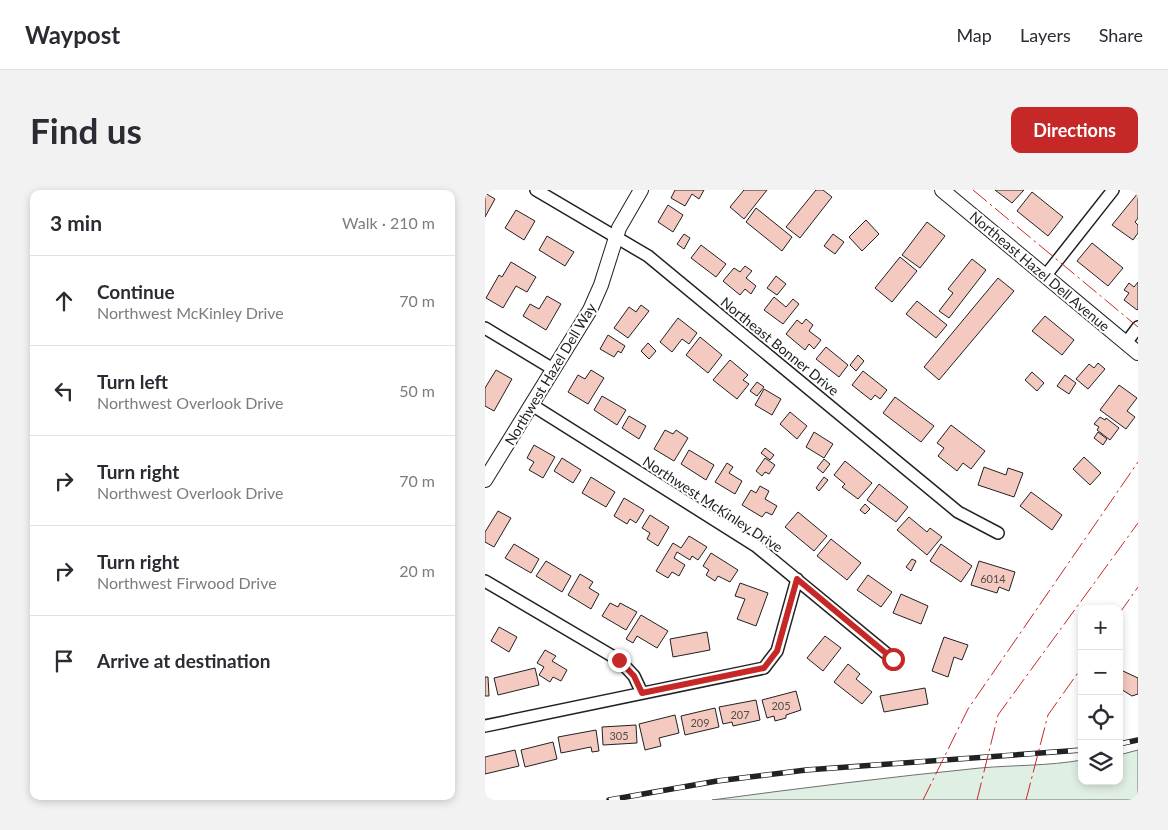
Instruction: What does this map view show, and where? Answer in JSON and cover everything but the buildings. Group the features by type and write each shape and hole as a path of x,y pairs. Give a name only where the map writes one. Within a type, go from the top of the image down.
{"street":[{"name":"Northeast Bonner Drive","path":"536,190 648,256 958,512 998,533"},
{"name":"Northwest Hazel Dell Way","path":"485,480 598,295 616,237 628,210 641,190"},
{"name":"Northeast Hazel Dell Avenue","path":"943,190 1046,274 1138,353"},
{"path":"1046,274 1113,190"},
{"path":"1126,343 1138,327"},
{"path":"485,328 553,370"},
{"name":"Northwest McKinley Drive","path":"531,405 756,546 893,659"},
{"path":"485,726 764,668 777,651 797,579"},
{"path":"485,581 619,660 634,676 642,693"}],"green space":[{"path":"1138,750 1138,800 712,800 946,771 1078,760 1078,785 1123,785 1123,754"}],"railway":[{"path":"1123,743 1138,740"},
{"path":"609,800 717,781 806,770 1078,750"}],"power":[{"path":"973,190 1138,327"},
{"path":"923,800 968,709 1138,462"},
{"path":"977,800 998,715 1138,523"},
{"path":"1123,608 1138,587"},
{"path":"1026,800 1048,715 1078,673"}],"route":[{"path":"619,660 634,676 642,693 671,689 764,668 777,651 797,579 893,659"}]}
